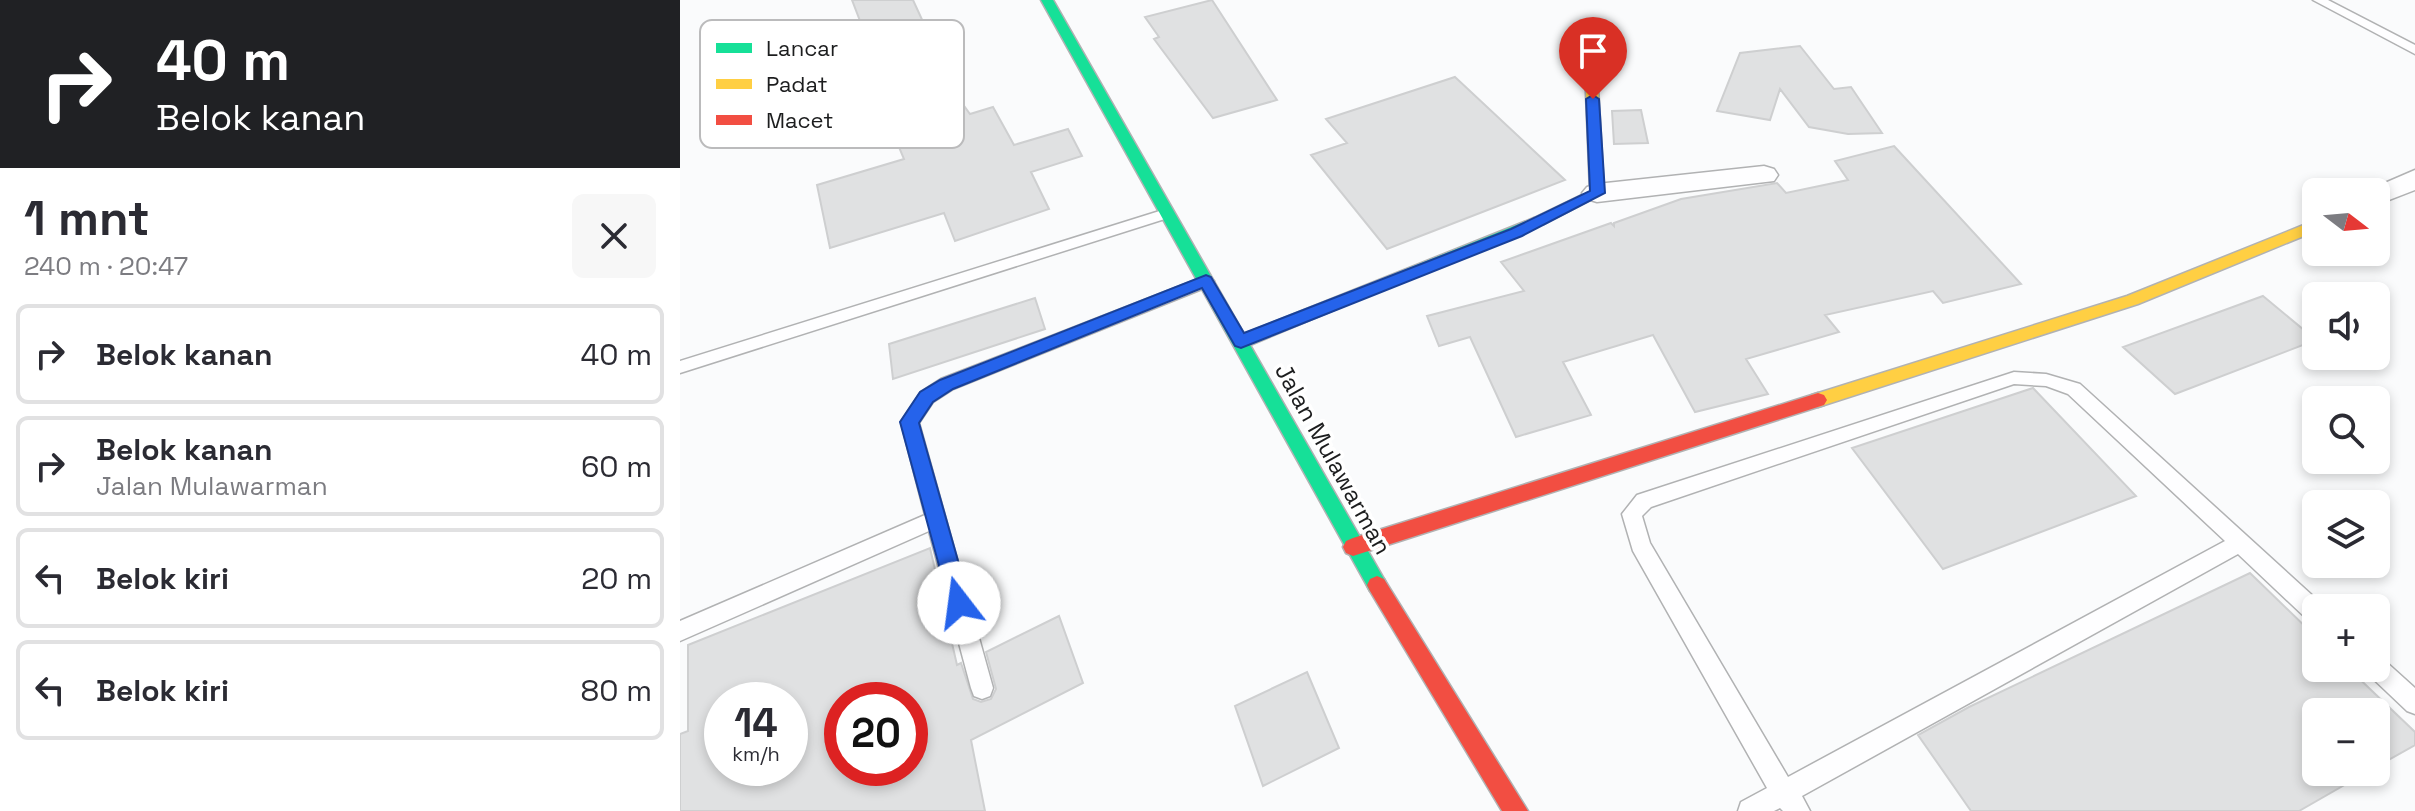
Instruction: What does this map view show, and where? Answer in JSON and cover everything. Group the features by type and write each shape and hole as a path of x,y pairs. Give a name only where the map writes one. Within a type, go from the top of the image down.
{"main road":[{"name":"Jalan Mulawarman","path":"1047,0 1102,93 1166,214 1241,342 1353,547 1516,811"},
{"path":"1241,342 1503,238 1597,193 1591,69"},
{"path":"1353,547 2117,306 2255,254 2302,232"}],"street":[{"path":"1597,193 1764,175"},
{"path":"2390,190 2415,179"}],"lane":[{"path":"2319,0 2415,50"},
{"path":"680,367 1166,214"},
{"path":"982,688 910,422 927,397 947,384 1206,281"},
{"path":"1791,801 1640,545 1632,514 1644,501 2014,378 2046,380 2074,389 2302,600"},
{"path":"680,631 936,519"},
{"path":"1750,811 1791,801 2239,543"},
{"path":"2390,680 2415,703"}],"building":[{"path":"852,0 913,0 922,20 860,20"},
{"path":"1212,0 1277,100 1213,118 1154,39 1159,37 1145,17"},
{"path":"1800,46 1834,89 1851,87 1882,133 1848,134 1809,127 1780,89 1770,120 1717,111 1740,53"},
{"path":"1455,77 1565,180 1387,249 1311,155 1347,143 1326,119"},
{"path":"964,106 970,114 993,107 1014,145 1068,129 1082,156 1031,172 1049,209 955,241 944,213 830,248 817,185 904,159 899,148 964,148"},
{"path":"1641,110 1648,143 1614,144 1612,111"},
{"path":"1894,146 2021,284 1943,303 1933,291 1825,315 1839,332 1746,359 1768,394 1695,412 1653,335 1563,362 1591,415 1516,437 1470,337 1439,346 1427,316 1524,291 1501,262 1611,223 1614,226 1614,223 1681,199 1777,183 1786,193 1848,180 1835,161"},
{"path":"2263,296 2302,328 2302,345 2175,394 2123,347"},
{"path":"1035,298 1045,329 893,379 889,344"},
{"path":"2033,388 2136,496 1943,569 1852,448"},
{"path":"930,548 957,665 961,663 973,699 981,702 991,699 996,689 986,652 1059,616 1083,683 971,740 985,811 680,811 680,734 688,731 688,645"},
{"path":"2250,573 2302,623 2302,682 2363,682 2379,698 2302,698 2302,786 2343,786 2299,811 1971,811 1918,735 1969,707"},
{"path":"1307,672 1339,748 1263,786 1235,706"},
{"path":"2390,708 2415,732 2415,745 2390,759"}],"traffic: fast":[{"path":"1047,0 1377,585"},
{"path":"1241,342 1539,221"}],"traffic: slow":[{"path":"1539,221 1597,193 1591,69"},
{"path":"1818,400 2133,300 2302,231"}],"traffic: jam":[{"path":"1353,547 1818,400"},
{"path":"1377,585 1516,811"}],"route":[{"path":"959,603 910,422 927,397 947,384 1206,281 1241,342 1517,232 1597,193 1593,99"}]}
